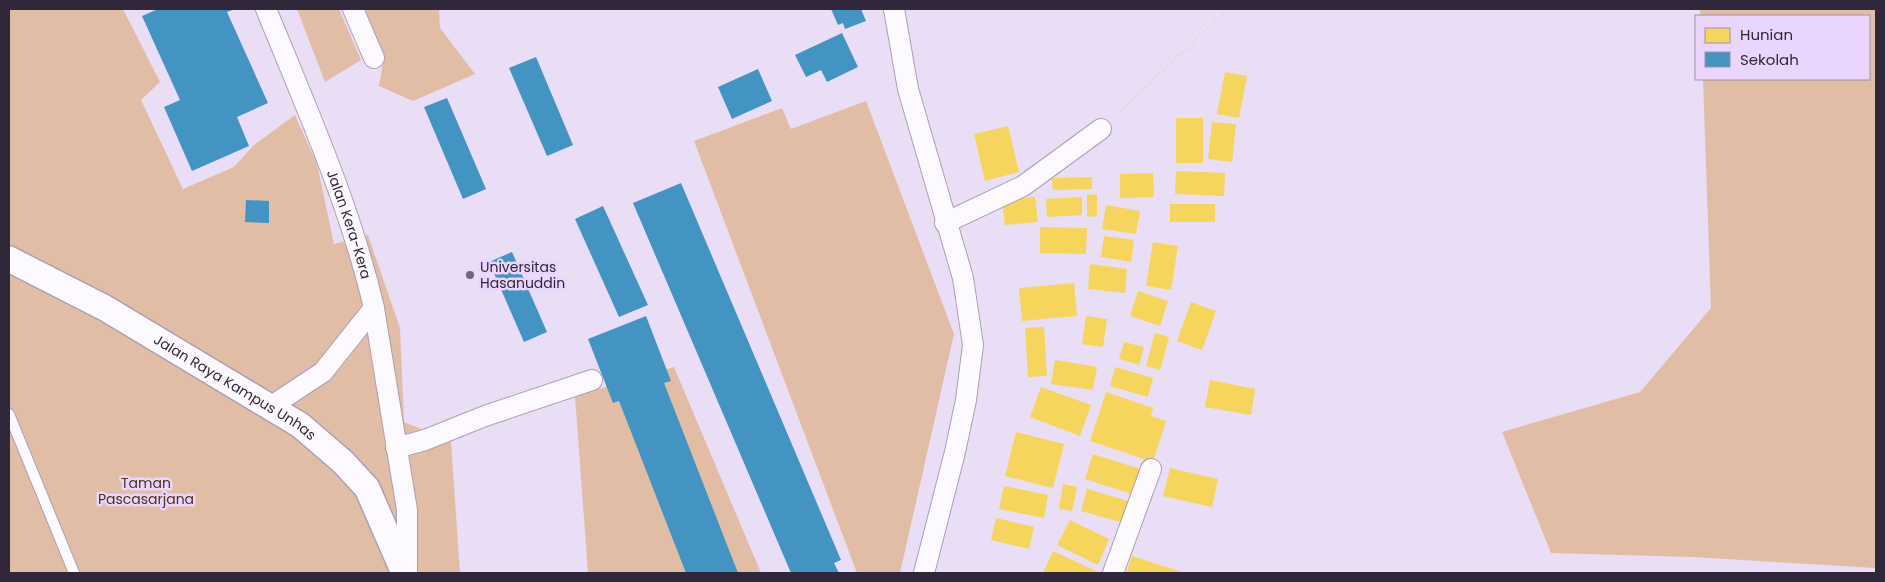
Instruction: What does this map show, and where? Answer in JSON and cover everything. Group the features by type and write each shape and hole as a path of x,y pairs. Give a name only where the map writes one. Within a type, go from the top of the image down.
{"street":[{"name":"Jalan Kera-Kera","path":"266,9 305,104 362,257 374,308 407,510 405,573"},
{"path":"353,9 374,58"},
{"path":"894,9 908,89 945,223 963,278 973,345 966,400 955,452 924,573"},
{"path":"945,223 1024,186 1101,129"},
{"name":"Jalan Raya Kampus Unhas","path":"9,259 105,308 300,425 361,479 367,488 405,573"},
{"path":"270,407 323,372 374,308"},
{"path":"396,448 425,440 485,416 592,380"},
{"path":"1113,573 1151,469"}],"lane":[{"path":"9,414 74,573"}],"path":[{"path":"1101,129 1228,9"}],"green space":[{"name":"Taman Pascasarjana","path":"9,9 123,9 160,82 141,100 183,189 234,167 254,145 295,115 317,164 334,244 368,235 400,328 404,422 451,441 460,573 9,573"},
{"path":"297,9 339,9 361,60 325,82"},
{"path":"362,9 439,9 440,28 475,74 413,101 379,86 384,57"},
{"path":"1700,9 1876,9 1876,568 1692,557 1551,553 1502,432 1640,392 1711,308 1703,80 1870,80 1870,15 1700,15"},
{"path":"866,101 954,334 900,573 857,573 694,141 782,108 791,129"},
{"path":"674,367 761,573 588,573 575,396"}],"building: Hunian":[{"path":"1225,72 1247,76 1239,118 1217,114"},
{"path":"1176,118 1203,118 1203,163 1176,163"},
{"path":"1212,122 1236,124 1232,162 1208,159"},
{"path":"1008,126 1019,172 985,181 974,134"},
{"path":"1176,171 1225,173 1224,196 1175,194"},
{"path":"1153,173 1154,197 1120,198 1120,174"},
{"path":"1092,177 1092,189 1053,190 1052,178"},
{"path":"1087,194 1097,195 1097,216 1087,217"},
{"path":"1035,197 1038,222 1005,225 1002,200"},
{"path":"1082,197 1082,215 1047,217 1046,199"},
{"path":"1170,204 1215,204 1215,222 1170,222"},
{"path":"1106,205 1140,211 1136,234 1102,229"},
{"path":"1040,227 1087,228 1086,254 1040,253"},
{"path":"1104,236 1134,240 1131,262 1101,257"},
{"path":"1153,242 1178,246 1171,290 1146,286"},
{"path":"1090,264 1127,269 1125,293 1088,289"},
{"path":"1074,283 1077,316 1022,321 1019,288"},
{"path":"1138,291 1168,301 1160,326 1130,316"},
{"path":"1191,302 1216,311 1202,350 1177,341"},
{"path":"1086,316 1107,319 1103,347 1082,344"},
{"path":"1044,327 1047,376 1028,377 1025,328"},
{"path":"1155,333 1169,337 1160,370 1146,366"},
{"path":"1124,342 1144,347 1139,365 1119,359"},
{"path":"1055,360 1097,367 1093,390 1051,384"},
{"path":"1115,367 1153,378 1148,397 1110,386"},
{"path":"1210,380 1255,389 1251,415 1205,407"},
{"path":"1041,387 1091,405 1080,436 1030,417"},
{"path":"1106,392 1153,408 1151,416 1166,421 1153,462 1090,441"},
{"path":"1016,432 1064,444 1053,488 1005,476"},
{"path":"1093,454 1143,470 1135,495 1085,479"},
{"path":"1170,468 1218,479 1212,507 1163,496"},
{"path":"1063,484 1077,487 1072,511 1059,509"},
{"path":"1004,486 1048,495 1044,518 999,509"},
{"path":"1087,489 1129,501 1124,523 1081,511"},
{"path":"996,518 1034,527 1029,549 991,540"},
{"path":"1070,520 1109,539 1098,565 1057,545"},
{"path":"1053,551 1100,573 1043,573"},
{"path":"1132,556 1185,573 1126,573"}],"building: Sekolah":[{"path":"158,9 235,9 227,12 268,103 237,117 249,146 192,171 164,107 180,100 142,16"},
{"path":"831,9 861,9 866,21 845,29 843,23 838,25"},
{"path":"842,33 858,67 827,82 821,70 806,77 795,55"},
{"path":"536,57 573,145 547,156 509,68"},
{"path":"758,69 772,101 732,119 718,87"},
{"path":"447,98 486,189 463,199 424,107"},
{"path":"681,183 841,560 834,563 839,573 791,573 633,203"},
{"path":"246,200 269,201 269,223 245,222"},
{"path":"603,206 648,305 619,317 575,219"},
{"path":"512,252 547,332 524,342 489,262"},
{"path":"646,316 671,381 664,383 738,573 686,573 619,401 613,403 588,339"}],"place":[{"name":"Universitas Hasanuddin","path":"470,275"}]}
